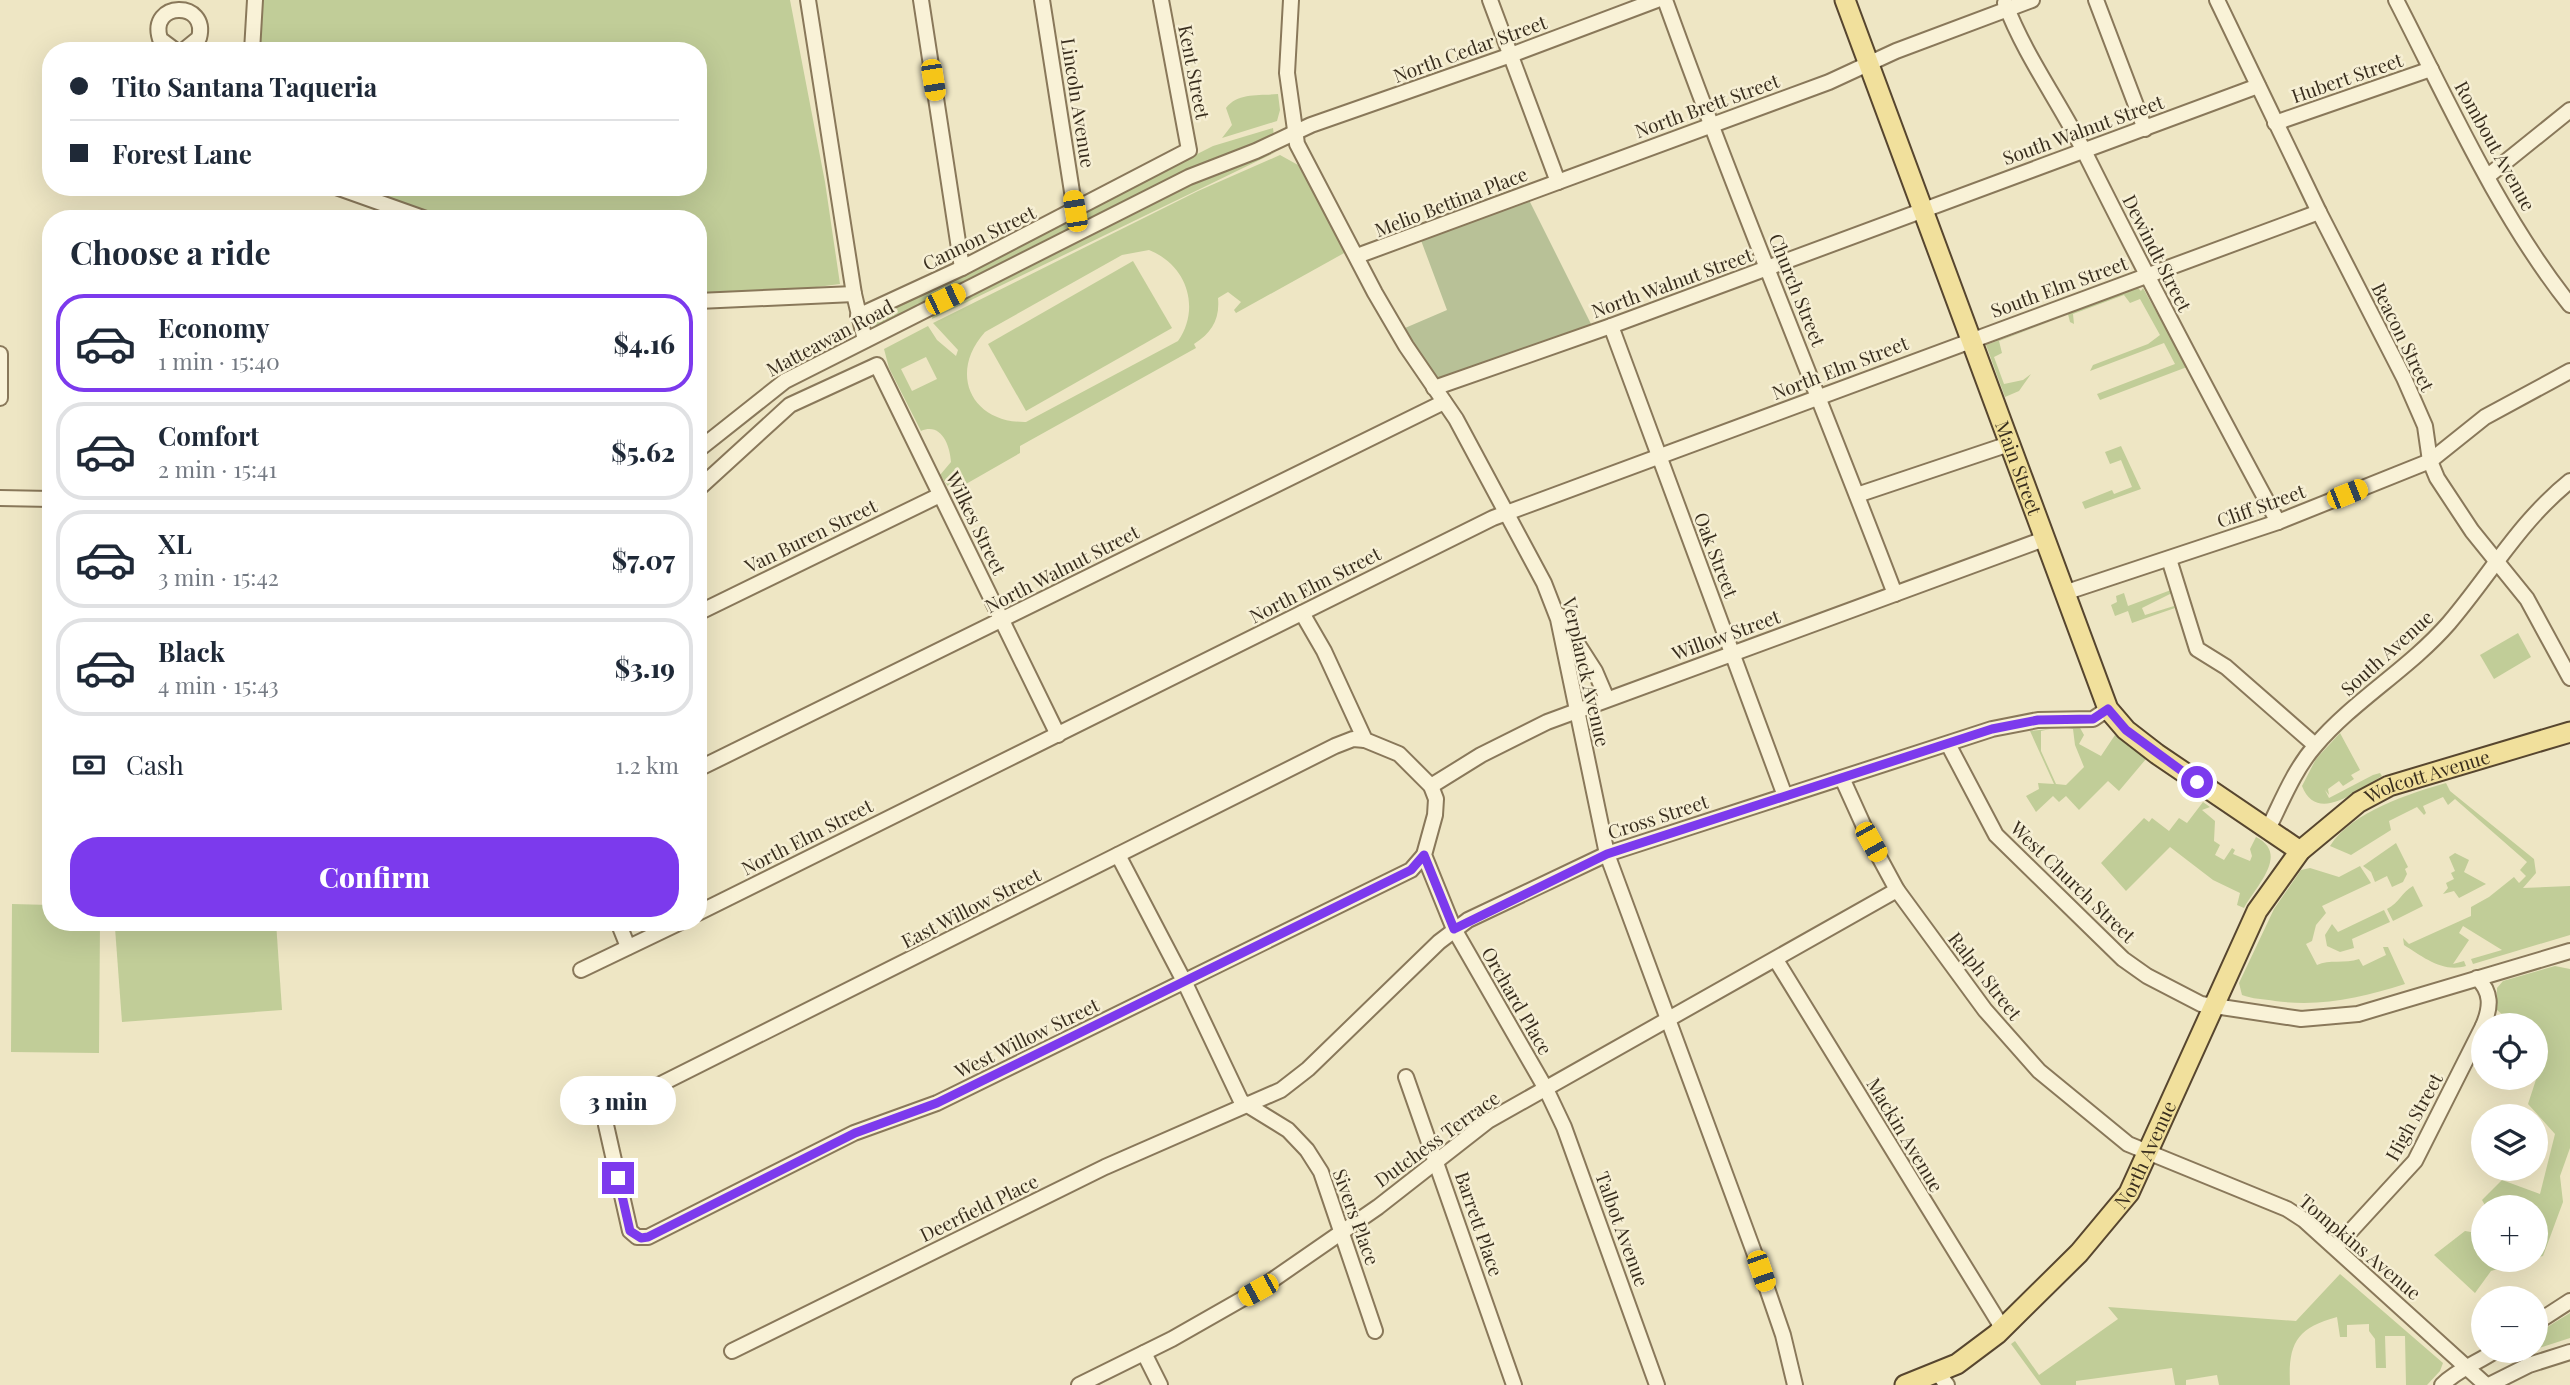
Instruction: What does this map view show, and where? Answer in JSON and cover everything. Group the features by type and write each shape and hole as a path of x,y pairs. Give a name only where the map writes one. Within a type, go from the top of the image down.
{"main road":[{"name":"Main Street","path":"1845,0 2108,709 2126,730 2157,754 2300,851"},
{"name":"Wolcott Avenue","path":"2300,851 2359,802 2389,786 2570,732"},
{"name":"North Avenue","path":"1905,1385 1942,1379 1956,1364 2003,1329 2079,1253 2129,1193 2150,1152 2257,911 2300,851"}],"street":[{"path":"253,42 255,0"},
{"path":"808,0 854,294 865,340"},
{"path":"921,0 962,268"},
{"name":"Lincoln Avenue","path":"1042,0 1075,211"},
{"name":"Kent Street","path":"1161,0 1189,150"},
{"name":"Verplanck Avenue","path":"1291,0 1286,73 1297,144 1402,339 1456,419 1545,583 1554,610 1607,854 1761,1271 1795,1385"},
{"path":"1490,0 1558,183"},
{"name":"North Cedar Street","path":"1295,133 1657,0"},
{"name":"Church Street","path":"1665,0 1710,126 1821,397 1895,594"},
{"name":"North Brett Street","path":"1558,183 1869,65 2006,5 2032,0"},
{"path":"2096,0 2145,129"},
{"name":"Beacon Street","path":"2217,0 2319,212 2404,378 2425,426 2430,461 2437,478 2496,562 2533,607 2570,678"},
{"name":"Rombout Avenue","path":"2396,0 2488,176 2548,276 2570,305"},
{"path":"162,42 158,33 160,19 169,5 185,8 197,17 201,31 196,42"},
{"name":"Dewindt Street","path":"2006,5 2278,522"},
{"name":"Hubert Street","path":"2275,123 2431,69"},
{"name":"South Walnut Street","path":"1922,209 2258,86"},
{"path":"2488,176 2570,110"},
{"name":"Matteawan Road","path":"707,443 785,381 1189,177 1295,133"},
{"name":"Cannon Street","path":"858,316 962,268 1189,150"},
{"name":"Melio Bettina Place","path":"1357,256 1558,183"},
{"path":"362,196 401,210"},
{"name":"North Walnut Street","path":"1434,388 1611,326 1922,209"},
{"name":"South Elm Street","path":"1970,340 2319,212"},
{"path":"707,300 854,294"},
{"name":"Oak Street","path":"1611,326 1785,796"},
{"name":"North Elm Street","path":"707,909 1507,513 1970,340"},
{"path":"0,354 0,398"},
{"name":"Wilkes Street","path":"707,481 790,405 877,365 1058,735"},
{"name":"Cliff Street","path":"2064,593 2278,522 2430,461 2496,410 2570,371"},
{"name":"North Walnut Street","path":"707,765 1444,402"},
{"path":"1857,495 2009,444"},
{"name":"South Avenue","path":"2268,829 2300,765 2315,745 2429,645 2488,576 2521,527 2570,481"},
{"name":"Van Buren Street","path":"707,609 940,495"},
{"path":"0,498 42,499"},
{"name":"Willow Street","path":"1431,786 1481,755 1547,722 2044,539"},
{"path":"2169,559 2197,649 2226,667 2315,745"},
{"path":"1554,610 1595,671 1607,699"},
{"path":"1302,613 1324,651 1365,740 1399,754 1431,786 1436,799 1435,815 1424,855"},
{"name":"Cross Street","path":"1246,1108 1281,1090 1308,1069 1454,929 1607,854 1992,729 2038,720 2093,719 2108,709"},
{"name":"East Willow Street","path":"637,1237 625,1223 606,1125 607,1118 615,1107 1335,746 1353,739 1365,740"},
{"name":"West Church Street","path":"1948,744 1996,835 2123,959 2147,976 2201,1004 2276,1017 2328,1018 2395,1004 2570,951"},
{"name":"Ralph Street","path":"1843,778 1896,890 1985,1010 2039,1071 2128,1144 2150,1152"},
{"path":"1118,855 1246,1108"},
{"name":"Orchard Place","path":"1424,855 1454,929 1546,1088"},
{"name":"West Willow Street","path":"637,1237 648,1237 855,1133 937,1103 1185,983 1411,870 1424,855"},
{"name":"Dutchess Terrace","path":"1079,1385 1144,1353 1258,1290 1342,1232 1488,1121 1896,890"},
{"path":"622,931 628,947"},
{"path":"581,971 662,931"},
{"name":"Mackin Avenue","path":"1776,960 2003,1329"},
{"name":"High Street","path":"2477,978 2488,990 2487,1013"},
{"name":"High Street","path":"2336,1247 2416,1161 2471,1050"},
{"name":"Barrett Place","path":"1406,1077 1514,1385"},
{"name":"Talbot Avenue","path":"1546,1088 1564,1127 1657,1385"},
{"name":"Sivers Place","path":"1246,1108 1288,1130 1307,1150 1321,1172 1375,1331"},
{"name":"Deerfield Place","path":"732,1351 1105,1167 1246,1108"},
{"name":"Tompkins Avenue","path":"2150,1152 2287,1209 2336,1247 2487,1385"},
{"path":"2548,1315 2570,1301"},
{"path":"2487,1385 2529,1365 2570,1352"},
{"path":"1144,1353 1160,1385"},
{"path":"2442,1385 2454,1373 2477,1363"}],"green space":[{"path":"255,0 790,0 825,182 840,284 707,301 707,210 401,210 361,196 707,196 707,42 253,42"},
{"path":"1278,94 1280,110 1277,121 1222,138 1232,125 1226,108 1231,103 1250,96"},
{"path":"1273,128 1274,136 1183,173 874,328 866,322 1213,146"},
{"path":"1276,152 932,319 933,313 1191,182"},
{"path":"1280,155 1298,165 1346,252 1236,313 1234,310 1241,302 1228,292 1218,298 1214,325 1194,344 1196,348 1020,446 1020,453 952,492 940,475 951,462 946,442 939,432 928,429 921,431 889,368 884,349 928,326 937,340 956,356 958,350 933,323 1198,191","holes":["1149,250 1173,266 1186,289 1189,315 1178,341 1026,422 1007,420 991,414 979,405 971,393 967,379 968,364 974,348 985,332 1122,255","926,357 937,379 912,391 901,369"]},
{"path":"1526,194 1595,332 1434,388 1398,331 1447,310 1419,235"},
{"path":"1133,261 1172,328 1026,411 988,344"},
{"path":"2138,288 2141,291 2143,288 2187,367 2100,400 2097,394 2175,364 2164,343 2090,371 2093,365 2148,344 2160,335 2140,299 2130,303 2124,295 2073,314 2074,324 2070,322 2068,314"},
{"path":"2060,318 1999,341 2002,353 1994,357 2004,384 2023,380 2031,374 2019,391 2005,397 1986,345"},
{"path":"2121,446 2141,489 2085,509 2082,502 2112,490 2114,494 2132,487 2121,460 2110,464 2105,452"},
{"path":"2171,590 2172,593 2142,608 2145,615 2174,606 2175,608 2132,623 2128,611 2115,616 2111,605 2117,602 2116,596 2124,593 2128,606"},
{"path":"2518,633 2531,657 2494,679 2480,655"},
{"path":"2079,726 2084,735 2079,744 2101,756 2115,735 2146,759 2119,791 2108,781 2079,810 2066,796 2059,802 2053,796 2036,812 2026,796 2039,789 2038,783 2054,784 2030,731 2050,729 2041,731 2041,751 2056,784 2066,785 2084,767 2075,745 2073,729 2062,727"},
{"path":"2340,733 2360,770 2351,775 2354,779 2343,786 2339,781 2328,789 2329,795 2325,790 2329,798 2373,775 2380,773 2382,776 2351,795 2328,803 2318,803 2309,797 2302,786 2316,759"},
{"path":"2446,783 2450,791 2534,859 2536,873 2523,888 2570,886 2570,935 2473,964 2471,959 2502,950 2463,926 2459,933 2469,940 2453,964 2464,961 2466,966 2458,968 2441,966 2404,945 2403,938 2409,944 2471,916 2471,907 2514,877 2519,883 2526,876 2520,870 2527,862 2455,799 2448,805 2443,797 2423,806 2426,813 2424,815 2417,807 2389,821 2391,830 2351,855 2330,846 2352,823 2367,814 2399,798"},
{"path":"2203,802 2210,807 2202,810 2215,821 2214,841 2220,845 2215,855 2224,860 2232,848 2235,850 2233,854 2250,861 2250,849 2256,837 2266,844 2270,852 2267,871 2244,908 2237,905 2240,893 2213,880 2170,847 2126,891 2101,863 2144,818 2149,822 2152,818 2169,831 2179,818 2187,823"},
{"path":"2396,843 2408,867 2405,869 2407,874 2403,882 2392,887 2387,876 2375,882 2371,872 2363,866"},
{"path":"2455,853 2469,860 2464,872 2486,884 2459,898 2454,891 2443,894 2448,888 2446,883 2454,879 2451,873 2455,871 2449,857"},
{"path":"2360,866 2371,883 2322,906 2326,913 2316,925 2312,941 2306,944 2317,965 2359,959 2363,966 2386,955 2383,947 2388,947 2405,984 2357,997 2325,1002 2292,1003 2242,995 2239,983 2274,909 2301,870 2310,868 2339,877"},
{"path":"2413,886 2423,906 2393,921 2387,909"},
{"path":"12,904 42,905 42,931 100,931 99,1053 11,1052"},
{"path":"2384,910 2390,922 2352,939 2354,948 2340,952 2327,946 2325,935 2332,924 2338,932"},
{"path":"115,931 277,931 282,1010 122,1022"},
{"path":"2555,966 2570,969 2570,1148 2560,1176 2563,1202 2548,1242 2548,1195 2487,1195 2501,1181 2540,1194 2543,1181 2548,1181 2548,1162 2555,1134 2548,1126 2548,1104 2528,1104 2533,1090 2548,1090 2548,1013 2501,1013 2497,1010 2497,988 2503,981"},
{"path":"2465,1231 2471,1232 2471,1272 2490,1272 2480,1286 2471,1286 2471,1289 2434,1255"},
{"path":"2340,1274 2443,1363 2440,1371 2427,1385 2406,1385 2405,1336 2385,1336 2386,1368 2376,1368 2375,1339 2369,1331 2369,1324 2347,1325 2347,1337 2340,1337 2337,1317 2312,1327 2297,1340 2291,1359 2290,1385 2219,1385 2217,1375 2186,1380 2186,1385 2175,1385 2172,1368 2076,1381 2076,1385 2041,1385 2011,1344 2015,1341 2039,1375 2118,1319 2108,1307 2296,1321"},
{"path":"2570,1313 2570,1338 2548,1345 2548,1327"}],"route":[{"path":"618,1178 625,1223 637,1237 648,1237 855,1133 937,1103 1185,983 1411,870 1424,855 1454,929 1607,854 1992,729 2055,718 2093,719 2108,709 2126,730 2197,782"}]}
